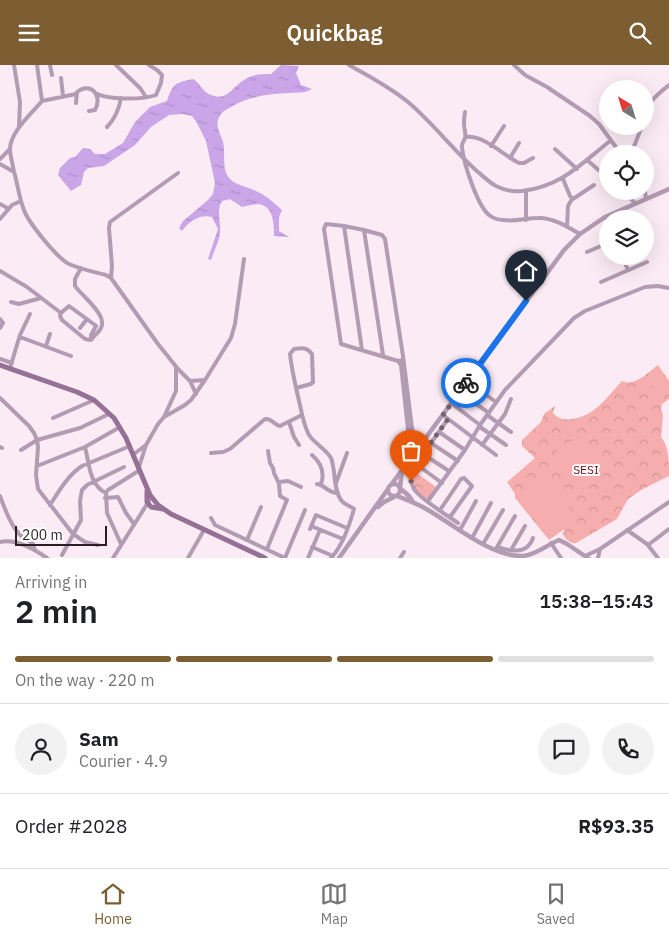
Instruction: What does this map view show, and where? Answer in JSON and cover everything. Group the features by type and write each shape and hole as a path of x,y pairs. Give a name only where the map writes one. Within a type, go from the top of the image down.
{"main road":[{"path":"0,365 11,366 94,400 110,414 120,427 134,454 152,503 204,530 267,558"}],"street":[{"path":"14,65 20,102 19,128"},
{"path":"37,65 42,101"},
{"path":"50,65 52,75"},
{"path":"116,65 146,97"},
{"path":"76,103 76,94 78,90 83,88 90,89 100,96 131,99 156,95 162,75 160,71 149,65"},
{"path":"350,65 407,101 464,160 496,186 513,191 526,191 563,179 610,141"},
{"path":"514,65 524,75 547,87 590,115 599,124 613,145"},
{"path":"61,79 63,97"},
{"path":"654,97 669,85"},
{"path":"89,111 95,110 97,106 98,100 95,93"},
{"path":"76,94 42,101 19,128 12,142 10,149 14,172 26,216 50,247 65,262 111,278 176,367 190,381 196,394"},
{"path":"108,127 121,98"},
{"path":"465,112 464,126 466,137 462,145 464,160 472,187 488,215 503,220 540,217 558,222 580,234"},
{"path":"491,146 504,126"},
{"path":"466,137 478,138 521,164 533,158"},
{"path":"510,158 519,143"},
{"path":"0,159 10,149"},
{"path":"555,149 577,169"},
{"path":"587,160 599,170"},
{"path":"0,164 14,172"},
{"path":"111,278 110,222 178,173"},
{"path":"563,179 572,199"},
{"path":"567,227 568,206 572,199 594,185"},
{"path":"654,196 669,189"},
{"path":"526,191 526,219"},
{"path":"632,200 635,203"},
{"path":"622,210 643,200"},
{"path":"0,219 12,205 21,201"},
{"path":"0,204 8,209"},
{"path":"339,558 559,256 580,234 599,223"},
{"path":"403,360 398,361 383,355 342,345 324,229 326,224 364,230 382,235 385,239 403,360 415,452"},
{"path":"344,226 362,351"},
{"path":"364,230 383,355"},
{"path":"587,252 599,247"},
{"path":"164,417 185,405 196,394 232,334 244,259"},
{"path":"626,265 628,271"},
{"path":"601,282 640,265"},
{"path":"80,268 75,279 75,285 100,314 102,321 101,328 91,340"},
{"path":"0,271 27,287 61,313 61,318 64,322 85,339 91,340"},
{"path":"428,501 458,461 496,402 512,382 574,318 581,313 646,287 669,288"},
{"path":"11,303 19,304 41,298"},
{"path":"61,313 69,306 96,325 91,335 91,340"},
{"path":"0,359 11,366 30,314"},
{"path":"0,319 3,323 0,328"},
{"path":"80,328 87,319"},
{"path":"46,346 50,334"},
{"path":"20,337 71,356"},
{"path":"296,388 313,382 312,357 308,349 294,349 290,356 296,388 302,415 310,436 331,456 338,493 342,502 354,509 343,539 332,557 312,547"},
{"path":"398,361 411,457"},
{"path":"121,543 107,513 106,493 139,469 146,445 157,425 164,417 176,391 176,367"},
{"path":"190,381 206,379"},
{"path":"467,381 496,402"},
{"path":"459,392 511,432"},
{"path":"0,398 34,433 37,441 36,475 38,487 73,534 85,542 98,545"},
{"path":"482,445 505,414 511,399"},
{"path":"54,418 94,400"},
{"path":"451,403 506,445"},
{"path":"21,449 37,441 80,428 110,414"},
{"path":"211,453 230,449 265,419 270,419 278,426 302,415"},
{"path":"443,415 496,455"},
{"path":"448,419 416,464 411,473 411,481 414,489 458,523"},
{"path":"289,422 299,445"},
{"path":"37,466 85,447 120,427"},
{"path":"439,431 465,450"},
{"path":"414,442 421,444"},
{"path":"431,443 458,461"},
{"path":"134,454 146,445"},
{"path":"50,505 73,473 79,468 130,446"},
{"path":"85,447 94,481 100,490 106,493"},
{"path":"267,549 287,500 280,496 279,482 270,463 268,451"},
{"path":"336,483 346,453"},
{"path":"423,454 450,471"},
{"path":"312,455 321,465 323,476 319,484 329,491 338,493"},
{"path":"416,464 442,483"},
{"path":"62,555 81,518 80,504 82,491 85,486 124,467"},
{"path":"372,511 400,493 403,469"},
{"path":"428,510 439,509 461,479 464,478 472,487 450,517"},
{"path":"279,482 288,481 301,487"},
{"path":"389,487 396,484 414,503"},
{"path":"389,487 389,494 428,510 483,545 496,549 510,550 526,548 533,538"},
{"path":"0,496 5,511 16,530 33,544 35,550"},
{"path":"106,498 118,497 126,514 134,524"},
{"path":"460,530 476,501"},
{"path":"496,549 504,555 532,556 559,540 587,557 669,502"},
{"path":"113,558 134,524 144,510 152,503"},
{"path":"472,538 491,503"},
{"path":"247,540 261,507"},
{"path":"211,518 214,524 285,558 305,510"},
{"path":"483,545 503,510"},
{"path":"0,514 5,511"},
{"path":"343,539 311,527 316,515 348,528"},
{"path":"496,549 515,516"},
{"path":"510,550 525,527"},
{"path":"188,558 204,530"},
{"path":"308,558 320,530"},
{"path":"627,531 648,545 658,558"},
{"path":"648,545 667,531 669,536"},
{"path":"0,542 13,541 35,550 47,558"},
{"path":"551,543 561,558"},
{"path":"598,558 600,549"},
{"path":"267,558 272,552"},
{"path":"400,558 404,552"}],"green space":[{"name":"SESI","path":"658,365 669,381 669,399 662,404 661,409 663,416 661,437 667,450 669,476 628,499 617,519 576,543 568,541 562,533 565,531 563,530 549,540 515,498 515,494 507,482 535,458 522,446 522,440 541,422 544,414 555,406 553,413 559,418 580,417 600,405 622,381 632,382 646,375"},
{"path":"658,369 669,386 669,390 659,396 647,377"},
{"path":"580,435 605,474 580,490 555,452"},
{"path":"414,471 436,487 428,499 420,494 413,485"},
{"path":"547,478 576,516 548,537 519,499"}],"water":[{"path":"281,65 299,66 296,73 301,85 312,89 304,92 267,95 245,100 223,112 219,118 218,126 224,147 227,175 236,183 265,196 282,210 279,217 279,231 289,237 274,236 272,217 264,206 257,204 242,207 230,199 222,201 220,205 218,243 211,260 208,259 218,229 212,217 207,216 195,219 182,231 179,228 183,221 213,194 215,183 206,141 192,116 183,114 169,115 151,127 135,145 104,166 88,168 84,172 81,185 71,191 58,175 60,168 70,158 75,157 83,148 90,149 95,154 105,154 123,143 135,122 150,107 167,101 173,87 178,83 193,79 207,93 219,97 228,94 247,78 271,74"}],"way so far":[{"path":"411,481 412,469 448,419 443,415 466,383"}],"route":[{"path":"466,383 526,301"}]}
